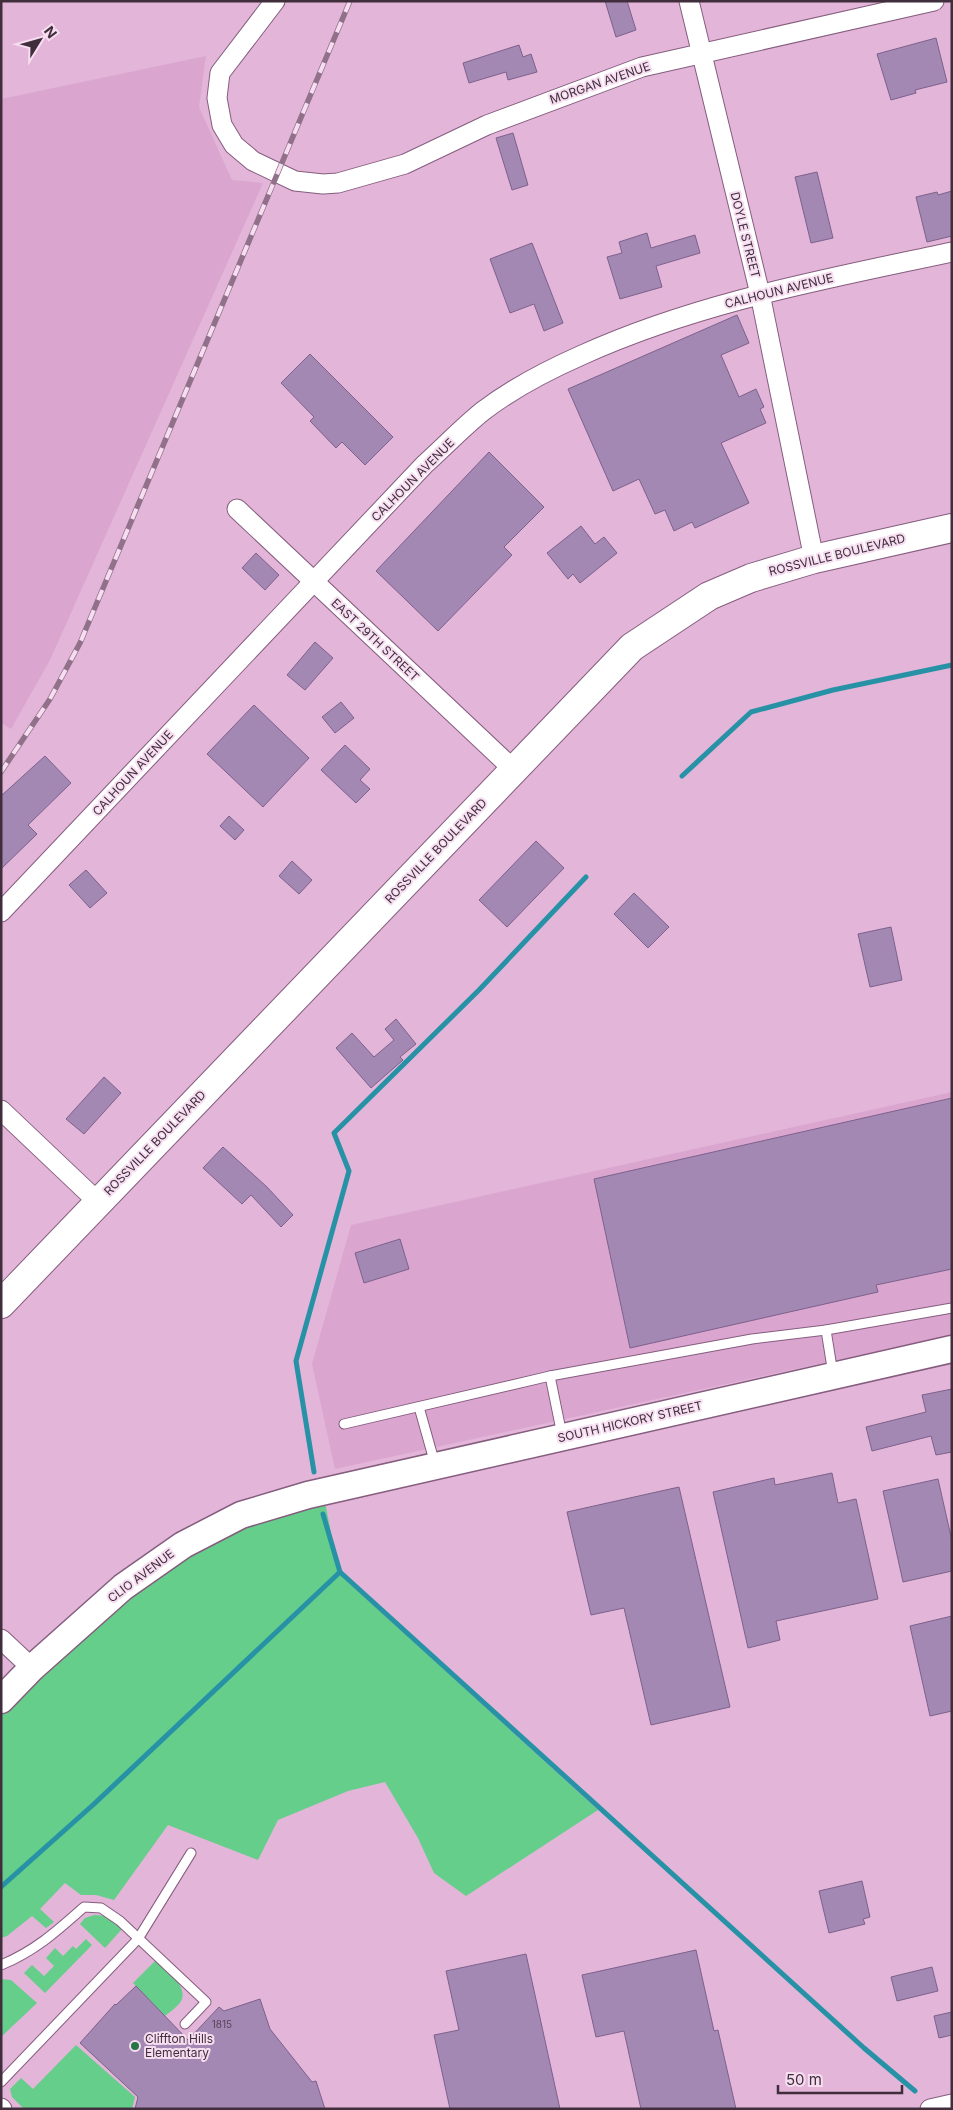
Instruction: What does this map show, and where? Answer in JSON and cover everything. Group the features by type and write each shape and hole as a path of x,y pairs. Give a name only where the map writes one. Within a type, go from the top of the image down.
{"highway":[{"name":"ROSSVILLE BOULEVARD","path":"1,1304 632,647 709,596 751,578 814,559 952,528"}],"street":[{"name":"MORGAN AVENUE","path":"275,1 220,73 217,98 222,125 234,145 253,161 295,180 323,184 338,183 405,164 487,124 633,70 934,1"},
{"name":"DOYLE STREET","path":"689,1 760,294 814,559"},
{"name":"CALHOUN AVENUE","path":"1,912 425,464 484,411 547,371 614,341 677,318 760,294 952,252"},
{"name":"EAST 29TH STREET","path":"237,509 312,582 514,770"},
{"path":"1,1110 98,1202"},
{"name":"SOUTH HICKORY STREET","path":"308,1495 952,1349"},
{"name":"CLIO AVENUE","path":"1,1700 32,1668 123,1587 183,1545 241,1515 308,1495"},
{"path":"1,1639 32,1668"},
{"path":"930,2109 952,2104"}],"lane":[{"path":"344,1424 550,1376 752,1339 826,1330 952,1308"},
{"path":"826,1330 833,1377"},
{"path":"550,1376 562,1438"},
{"path":"419,1406 436,1466"},
{"path":"1,2082 138,1939 191,1854"},
{"path":"1,1965 24,1956 42,1944 84,1908 101,1908 120,1920 206,2002 185,2024"}],"shaded area":[{"path":"206,56 199,107 232,180 263,183 50,660 11,729 1,723 1,99"},
{"path":"952,1092 952,1335 335,1469 312,1364 351,1225"}],"green space":[{"path":"325,1502 339,1574 598,1810 466,1896 434,1873 418,1838 385,1782 348,1791 278,1820 258,1860 168,1825 114,1900 96,1895 81,1895 65,1883 40,1909 54,1922 46,1928 32,1916 7,1936 1,1938 1,1713 56,1655 146,1584 230,1531"},
{"path":"94,1915 108,1916 122,1929 105,1948 80,1924 85,1918"},
{"path":"86,1939 92,1945 45,1993 24,1973 32,1965 44,1976 54,1966 46,1958 55,1948 63,1956 73,1946 76,1949"},
{"path":"157,1959 174,1977 183,1994 179,2004 165,2016 133,1983"},
{"path":"1,1979 11,1980 37,2003 1,2037"},
{"path":"76,2045 135,2097 132,2109 24,2109 12,2097 10,2089 21,2078 33,2089"}],"building":[{"path":"605,1 627,1 636,30 616,37"},
{"path":"936,38 947,82 915,90 916,93 891,100 877,54"},
{"path":"519,45 523,57 531,54 537,72 508,80 506,72 469,83 463,63"},
{"path":"513,133 528,185 512,190 496,138"},
{"path":"817,172 833,238 811,243 795,177"},
{"path":"952,191 952,236 927,242 916,197 937,192 938,195"},
{"path":"647,233 651,248 695,235 700,253 656,266 662,287 620,299 607,257 622,253 619,242"},
{"path":"532,243 563,323 544,331 534,304 510,313 490,259"},
{"path":"737,315 749,343 721,355 739,397 756,389 764,407 760,409 766,423 721,443 749,503 695,528 692,522 674,531 665,510 655,514 639,479 613,491 568,389"},
{"path":"310,354 393,437 365,465 342,442 336,448 310,421 314,417 281,383"},
{"path":"489,452 544,507 504,547 512,555 438,631 376,571"},
{"path":"581,526 595,544 604,537 617,553 580,583 573,574 568,579 547,553"},
{"path":"256,553 279,575 265,590 242,568"},
{"path":"315,642 333,658 305,690 287,675"},
{"path":"341,702 354,718 335,733 322,717"},
{"path":"254,705 309,758 263,807 207,754"},
{"path":"345,745 370,769 360,780 370,789 356,803 321,770"},
{"path":"45,756 71,783 28,825 37,834 1,869 1,796"},
{"path":"229,816 244,830 235,840 220,826"},
{"path":"536,841 564,868 507,927 479,900"},
{"path":"292,861 312,880 299,894 279,876"},
{"path":"86,870 107,893 90,908 69,885"},
{"path":"634,893 669,927 648,948 614,914"},
{"path":"891,927 902,980 870,987 858,934"},
{"path":"396,1019 416,1044 400,1057 403,1060 371,1088 336,1048 352,1033 374,1057 394,1040 385,1029"},
{"path":"104,1077 121,1093 84,1134 66,1119"},
{"path":"952,1098 952,1269 876,1285 878,1292 630,1348 594,1179"},
{"path":"223,1147 267,1187 293,1215 281,1227 251,1195 242,1204 203,1168"},
{"path":"400,1239 409,1269 364,1283 355,1253"},
{"path":"952,1389 952,1452 936,1455 931,1436 872,1451 866,1427 926,1412 922,1395"},
{"path":"832,1473 838,1503 856,1499 878,1599 776,1621 780,1640 748,1648 713,1492 774,1478 775,1485"},
{"path":"938,1479 952,1541 952,1571 903,1582 883,1491"},
{"path":"679,1487 730,1707 651,1725 624,1608 591,1615 567,1512"},
{"path":"952,1616 952,1711 930,1716 910,1626"},
{"path":"862,1881 870,1917 863,1919 865,1924 829,1933 819,1891"},
{"path":"696,1950 714,2031 718,2030 736,2109 641,2109 624,2031 596,2037 582,1975"},
{"path":"526,1954 560,2109 450,2109 434,2035 459,2030 446,1971"},
{"path":"932,1967 938,1991 897,2001 891,1977"},
{"name":"Cliffton Hills Elementary","path":"136,1986 188,2040 219,2007 224,2011 260,1999 270,2029 312,2082 316,2081 325,2109 135,2109 138,2097 80,2043 115,2004"},
{"path":"952,2012 952,2035 939,2038 934,2016"}],"waterway":[{"path":"682,776 751,712 833,690 952,665"},
{"path":"314,1472 296,1361 349,1171 334,1133 479,990 586,877"},
{"path":"323,1514 340,1572 864,2048 915,2091"},
{"path":"1,1887 94,1804 340,1572"}],"railway":[{"path":"1,772 50,699 80,643 350,1"}],"place":[{"name":"Cliffton Hills Elementary","path":"135,2046"}]}
